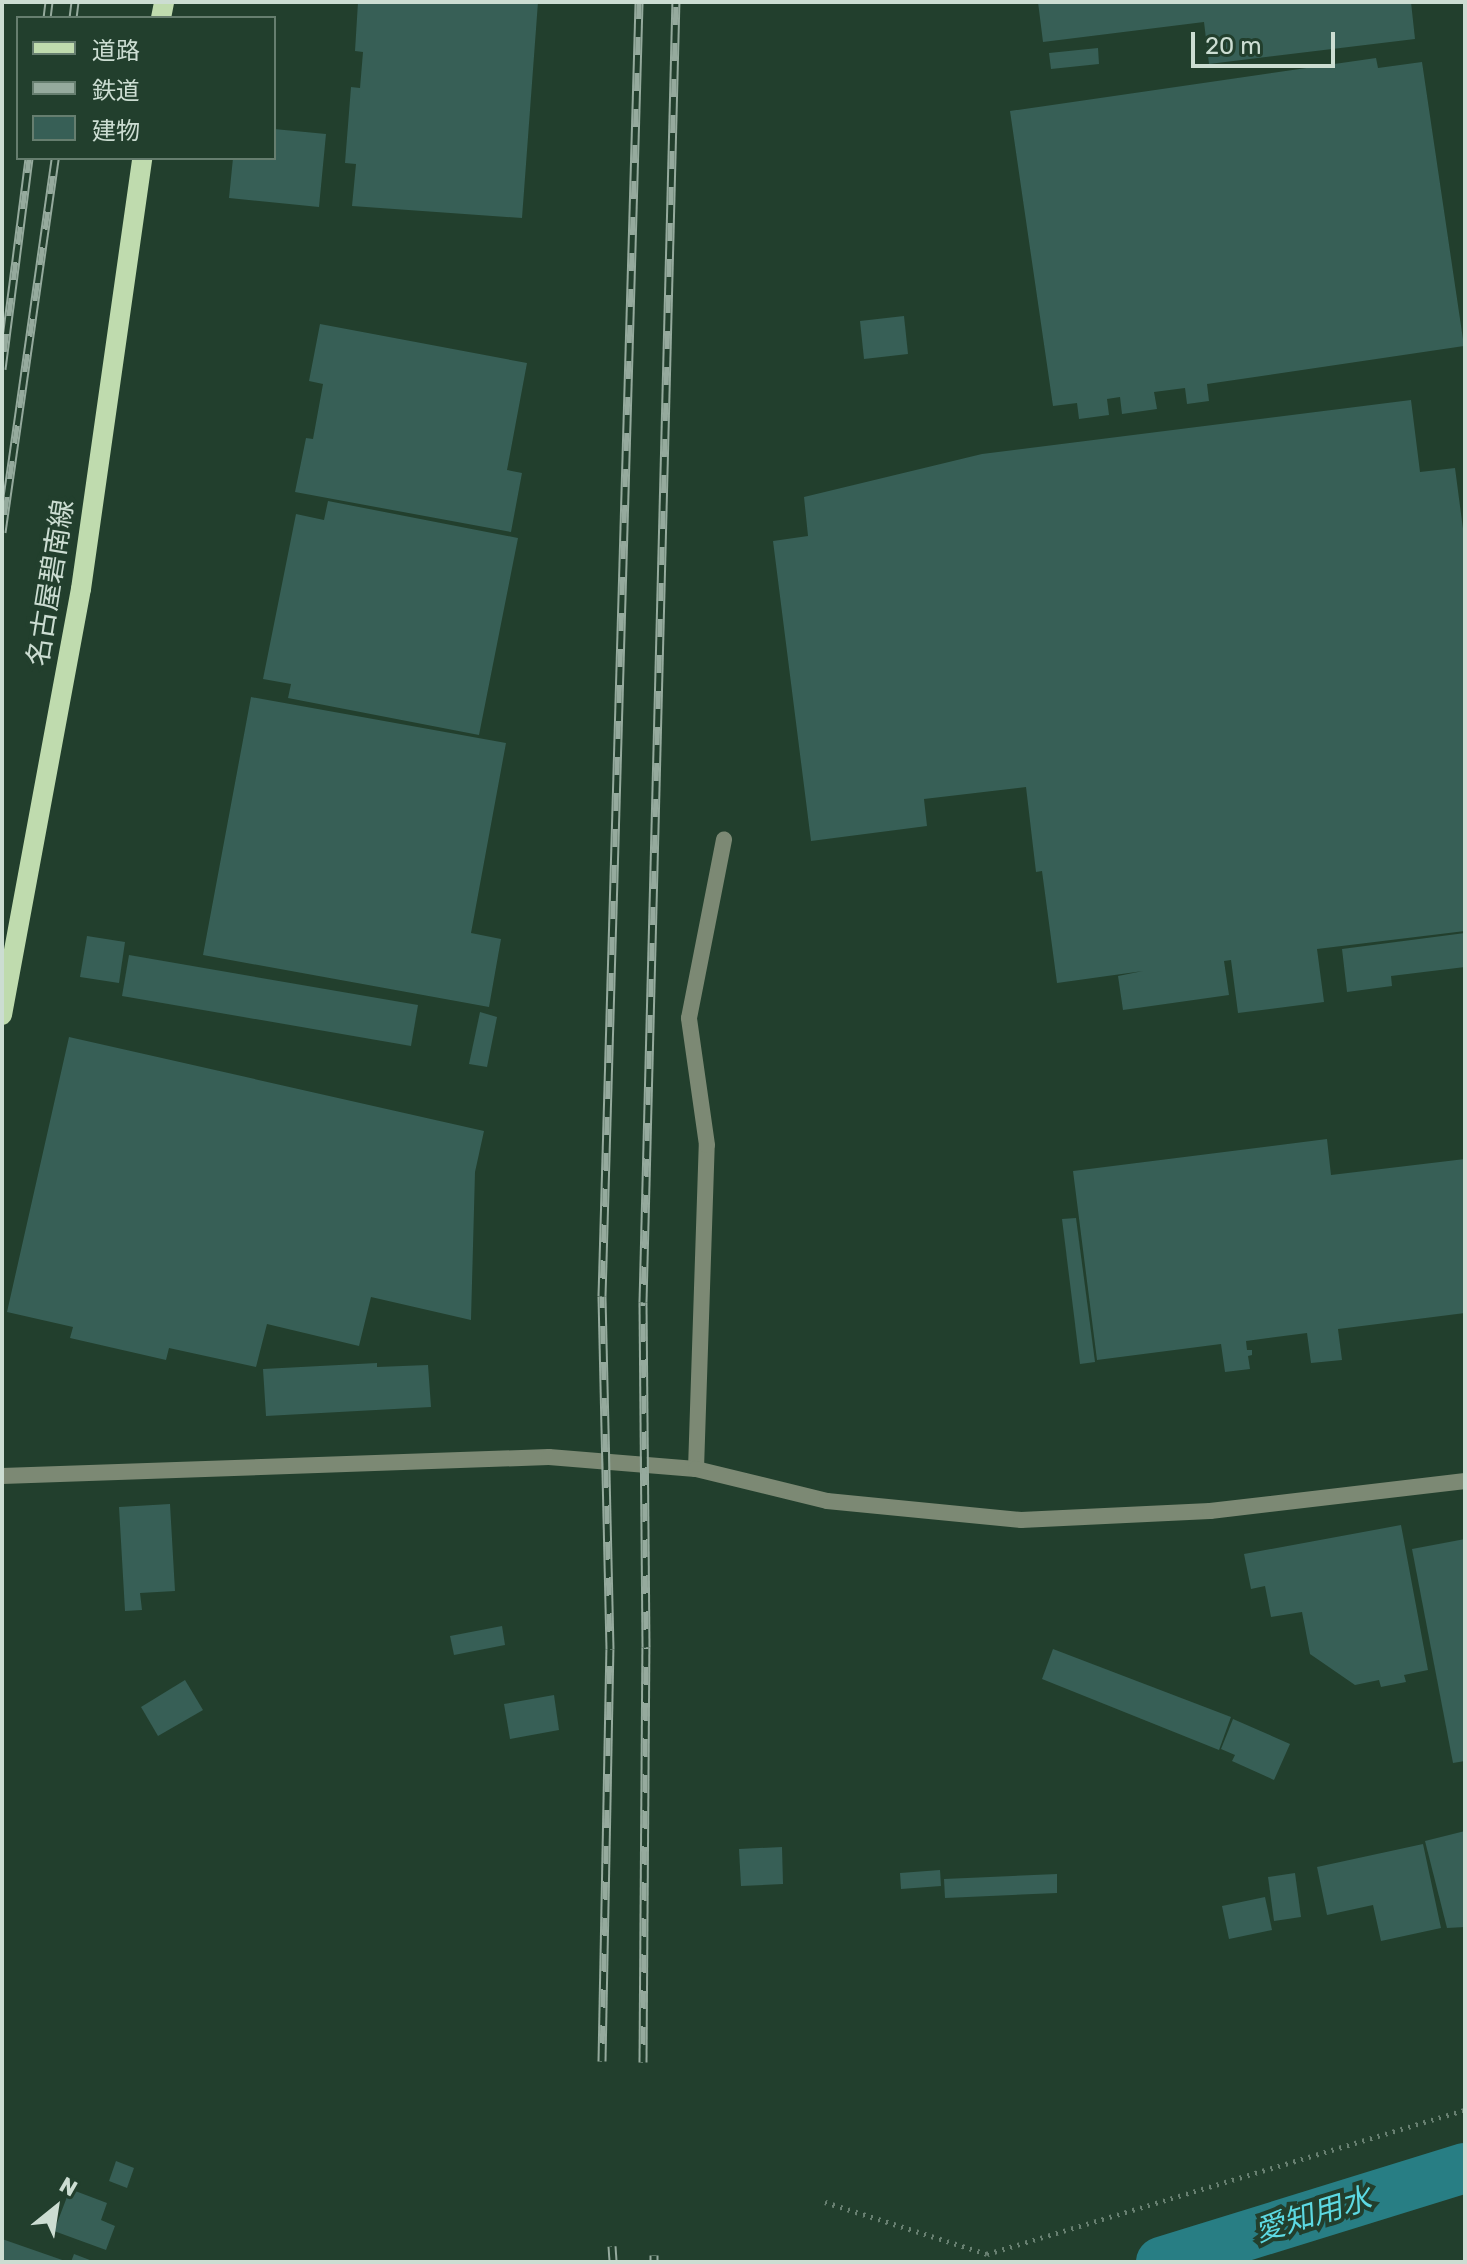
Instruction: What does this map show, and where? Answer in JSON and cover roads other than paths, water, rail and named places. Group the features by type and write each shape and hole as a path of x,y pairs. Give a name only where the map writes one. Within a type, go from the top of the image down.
{"main road":[{"name":"名古屋碧南線","path":"2,1015 81,589 142,160"}],"street":[{"path":"696,1469 707,1145 689,1018 724,839"},
{"path":"2,1476 549,1457 696,1469 827,1501 1021,1520 1210,1511 1465,1481"}],"waterway":[{"name":"愛知用水","path":"1161,2262 1465,2168"}],"railway":[{"path":"47,16 49,2"},
{"path":"73,16 75,2"},
{"path":"602,2061 610,1649 602,1296 639,2"},
{"path":"643,2062 646,1647 643,1302 676,2"},
{"path":"2,369 29,160"},
{"path":"2,532 55,160"},
{"path":"612,2246 613,2262"},
{"path":"654,2255 654,2262"}]}
